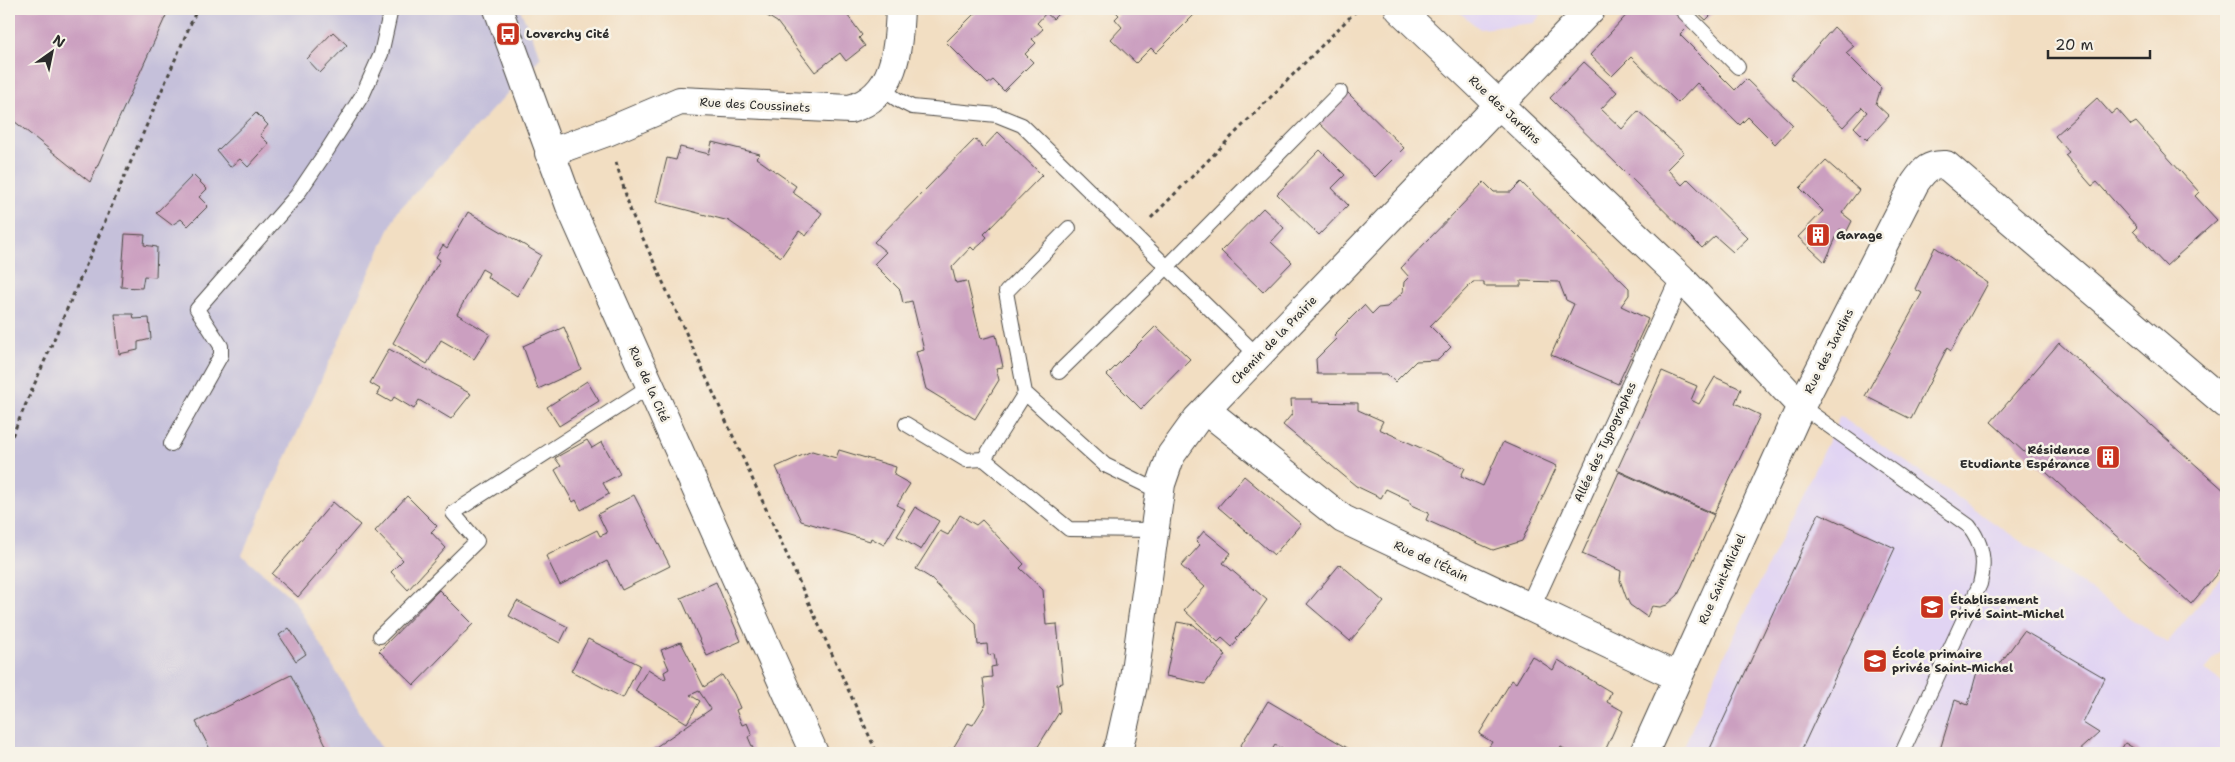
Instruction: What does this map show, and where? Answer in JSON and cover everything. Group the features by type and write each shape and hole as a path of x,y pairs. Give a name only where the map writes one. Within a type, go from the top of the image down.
{"street":[{"name":"Rue de la Cité","path":"498,9 549,153 570,206 814,753"},
{"name":"Rue des Coussinets","path":"549,153 607,132 680,101 850,109 861,106 887,80 895,62 900,9"},
{"name":"Rue des Jardins","path":"1398,9 1681,278 1801,406 1915,183 1925,169 1935,164 1946,165 2226,404"},
{"name":"Chemin de la Prairie","path":"1116,753 1133,685 1160,492 1172,455 1197,419 1591,9"},
{"name":"Allée des Typographes","path":"1530,607 1681,278"},
{"name":"Rue Saint-Michel","path":"1644,753 1801,406"},
{"name":"Rue de l'Étain","path":"1206,410 1343,520 1678,677"}],"lane":[{"path":"171,444 222,355 222,346 197,309 296,195 328,149 362,94 381,54 391,9"},
{"path":"1681,9 1738,67"},
{"path":"880,88 912,107 997,115 1022,125 1258,356"},
{"path":"1059,372 1168,266 1340,92"},
{"path":"1069,228 1006,292 1025,392 1105,465 1160,492"},
{"path":"380,636 477,541 454,513 650,386"},
{"path":"984,459 1025,392"},
{"path":"1801,406 1969,526 1977,536 1981,548 1984,560 1980,584 1902,753"},
{"path":"906,424 966,460 984,459 1069,529 1154,530"}],"path":[{"path":"9,443 197,9"},
{"path":"1135,234 1358,9"},
{"path":"607,132 630,212 877,753"}],"shaded area":[{"path":"9,9 520,9 541,57 397,212 242,555 294,600 384,753 9,753"},
{"path":"1455,9 1546,9 1534,23 1480,29"},
{"name":"Établissement Privé Saint-Michel","path":"1840,416 2167,643 2226,571 2226,645 2205,670 2226,685 2226,753 1681,753 1715,676"}],"building":[{"path":"9,9 169,9 90,182 9,117"},
{"path":"756,9 850,9 845,12 862,35 859,38 865,46 846,61 840,53 815,72 777,22"},
{"path":"979,9 1063,9 1053,19 1046,13 1037,23 1043,29 1032,39 1036,43 1025,54 1033,62 1004,91 993,80 988,84 946,42"},
{"path":"1113,9 1199,10 1156,53 1151,48 1136,63 1111,39 1122,27 1115,19 1119,15"},
{"path":"1632,9 1673,9 1690,25 1680,35 1735,90 1746,79 1793,125 1775,144 1748,117 1740,125 1697,83 1678,103 1631,57 1612,76 1590,55"},
{"path":"1694,9 1717,9 1706,20"},
{"path":"1834,27 1854,46 1846,53 1881,88 1876,104 1889,116 1867,140 1854,127 1867,112 1862,107 1843,127 1790,77"},
{"path":"333,32 347,45 320,73 307,59"},
{"path":"1584,62 1617,92 1601,109 1622,129 1638,111 1684,152 1667,169 1682,185 1688,179 1748,238 1733,252 1715,236 1702,248 1550,98"},
{"path":"1347,92 1404,148 1375,177 1318,122"},
{"path":"2097,98 2111,114 2117,109 2131,125 2136,122 2199,192 2195,196 2217,220 2166,266 2133,231 2137,227 2097,182 2092,186 2065,155 2069,152 2055,136"},
{"path":"256,113 268,125 260,135 269,144 248,167 240,159 230,167 217,151"},
{"path":"998,132 1042,175 984,234 987,237 981,244 974,250 971,247 952,267 956,283 967,281 981,339 996,335 1003,367 996,368 999,380 975,419 926,389 916,352 924,350 912,301 903,303 900,290 874,264 886,252 874,242 975,139 983,148"},
{"path":"712,142 760,154 756,158 796,186 792,192 822,213 806,236 799,231 781,257 729,221 656,202 667,158 676,160 680,147 709,154"},
{"path":"1320,150 1345,175 1332,188 1348,205 1319,235 1277,194"},
{"path":"1826,161 1859,190 1842,213 1852,221 1846,233 1840,229 1825,262 1798,237 1823,211 1800,188"},
{"path":"193,175 207,189 199,197 208,206 188,226 181,219 172,225 156,213"},
{"path":"1484,182 1494,192 1511,192 1521,182 1629,288 1629,295 1621,306 1648,319 1618,384 1551,355 1574,304 1566,300 1559,282 1521,281 1521,286 1484,286 1484,282 1473,282 1430,326 1451,347 1438,360 1416,361 1395,382 1387,374 1317,374 1316,359 1337,338 1334,335 1364,305 1372,314 1378,308 1387,307 1403,292 1404,282 1409,277 1401,268"},
{"path":"1263,208 1284,228 1271,242 1292,262 1263,292 1221,251"},
{"path":"468,212 541,255 517,296 487,277 489,273 482,269 457,314 490,334 474,359 441,340 427,364 393,343 440,260 436,257 443,245 447,248"},
{"path":"125,234 145,235 144,245 157,247 156,277 144,276 142,288 121,287"},
{"path":"1935,247 1988,283 1951,351 1947,348 1911,419 1865,396 1922,293 1915,289"},
{"path":"115,314 133,314 134,319 149,318 151,339 138,342 138,350 119,354"},
{"path":"1156,326 1190,359 1141,409 1107,375"},
{"path":"564,327 581,369 538,389 523,346"},
{"name":"Résidence Etudiante Espérance","path":"2059,343 2226,492 2226,563 2191,604 1991,422"},
{"path":"389,349 471,394 451,419 419,400 414,409 394,397 391,402 377,394 380,389 370,383"},
{"path":"1662,371 1697,386 1691,400 1699,404 1715,377 1741,389 1735,403 1760,415 1714,514 1617,470"},
{"path":"587,381 599,401 559,426 547,407"},
{"path":"1291,399 1312,399 1312,402 1358,403 1358,410 1383,421 1379,429 1465,468 1461,476 1483,486 1503,442 1557,466 1522,541 1493,550 1426,520 1429,513 1411,505 1409,500 1386,489 1381,498 1356,486 1283,425 1292,414"},
{"path":"587,440 592,448 602,442 620,474 603,483 609,494 581,510 576,500 573,502 555,470 561,466 555,458"},
{"path":"839,450 896,467 894,475 910,484 897,505 905,509 884,545 871,538 870,541 801,521 776,467 812,451 836,458"},
{"path":"1619,472 1714,515 1678,595 1667,605 1660,607 1652,606 1647,617 1630,605 1620,580 1621,571 1582,554"},
{"path":"1244,476 1301,524 1274,555 1218,507"},
{"path":"634,495 670,566 622,590 607,561 560,585 546,556 597,530 600,536 607,533 598,514"},
{"path":"407,496 437,526 431,532 446,548 408,590 391,572 403,560 375,531"},
{"path":"333,502 360,525 298,597 272,574"},
{"path":"915,507 939,521 921,550 897,536"},
{"path":"1819,513 1895,548 1800,753 1708,753"},
{"path":"960,515 976,525 982,520 1024,564 1020,568 1043,590 1046,625 1057,624 1063,683 1057,684 1060,711 1034,753 946,753 949,748 952,750 968,723 973,725 986,704 983,678 992,677 991,667 996,666 994,654 988,655 987,644 978,645 976,623 929,577 916,569 940,531 948,535"},
{"path":"1204,531 1231,553 1223,563 1267,600 1250,624 1236,638 1238,640 1232,647 1222,638 1218,642 1184,610 1205,587 1181,566 1200,545 1196,541"},
{"path":"1340,564 1384,602 1350,641 1307,604"},
{"path":"716,582 741,641 707,656 681,598"},
{"path":"439,590 473,624 414,685 379,651"},
{"path":"517,601 568,627 560,643 509,616"},
{"path":"1177,622 1194,625 1226,655 1205,684 1166,676"},
{"path":"289,628 306,654 296,661 279,635"},
{"path":"2024,631 2105,678 2083,723 2099,733 2077,753 1939,753 1955,700 1968,705 1979,664 1994,672"},
{"path":"588,639 640,665 623,698 571,671"},
{"path":"681,642 704,687 722,675 740,708 736,710 742,725 747,723 752,735 748,737 755,753 647,753 711,709 699,691 690,695 700,701 687,723 635,691 648,669 664,679 666,678 664,672 669,669 661,650"},
{"path":"1532,656 1553,670 1558,660 1611,692 1607,702 1623,711 1604,753 1571,753 1561,747 1558,753 1485,753 1492,742 1479,734 1512,680 1516,683"},
{"path":"291,675 330,753 212,753 196,722"},
{"path":"1268,701 1356,753 1290,753 1275,745 1270,753 1236,753"},
{"path":"2125,743 2142,753 2119,753"}],"place":[{"name":"Loverchy Cité","path":"508,34"},
{"name":"Garage","path":"1818,235"},
{"name":"Résidence Etudiante Espérance","path":"2108,457"},
{"name":"Établissement Privé Saint-Michel","path":"1932,607"},
{"name":"École primaire privée Saint-Michel","path":"1875,661"}]}
